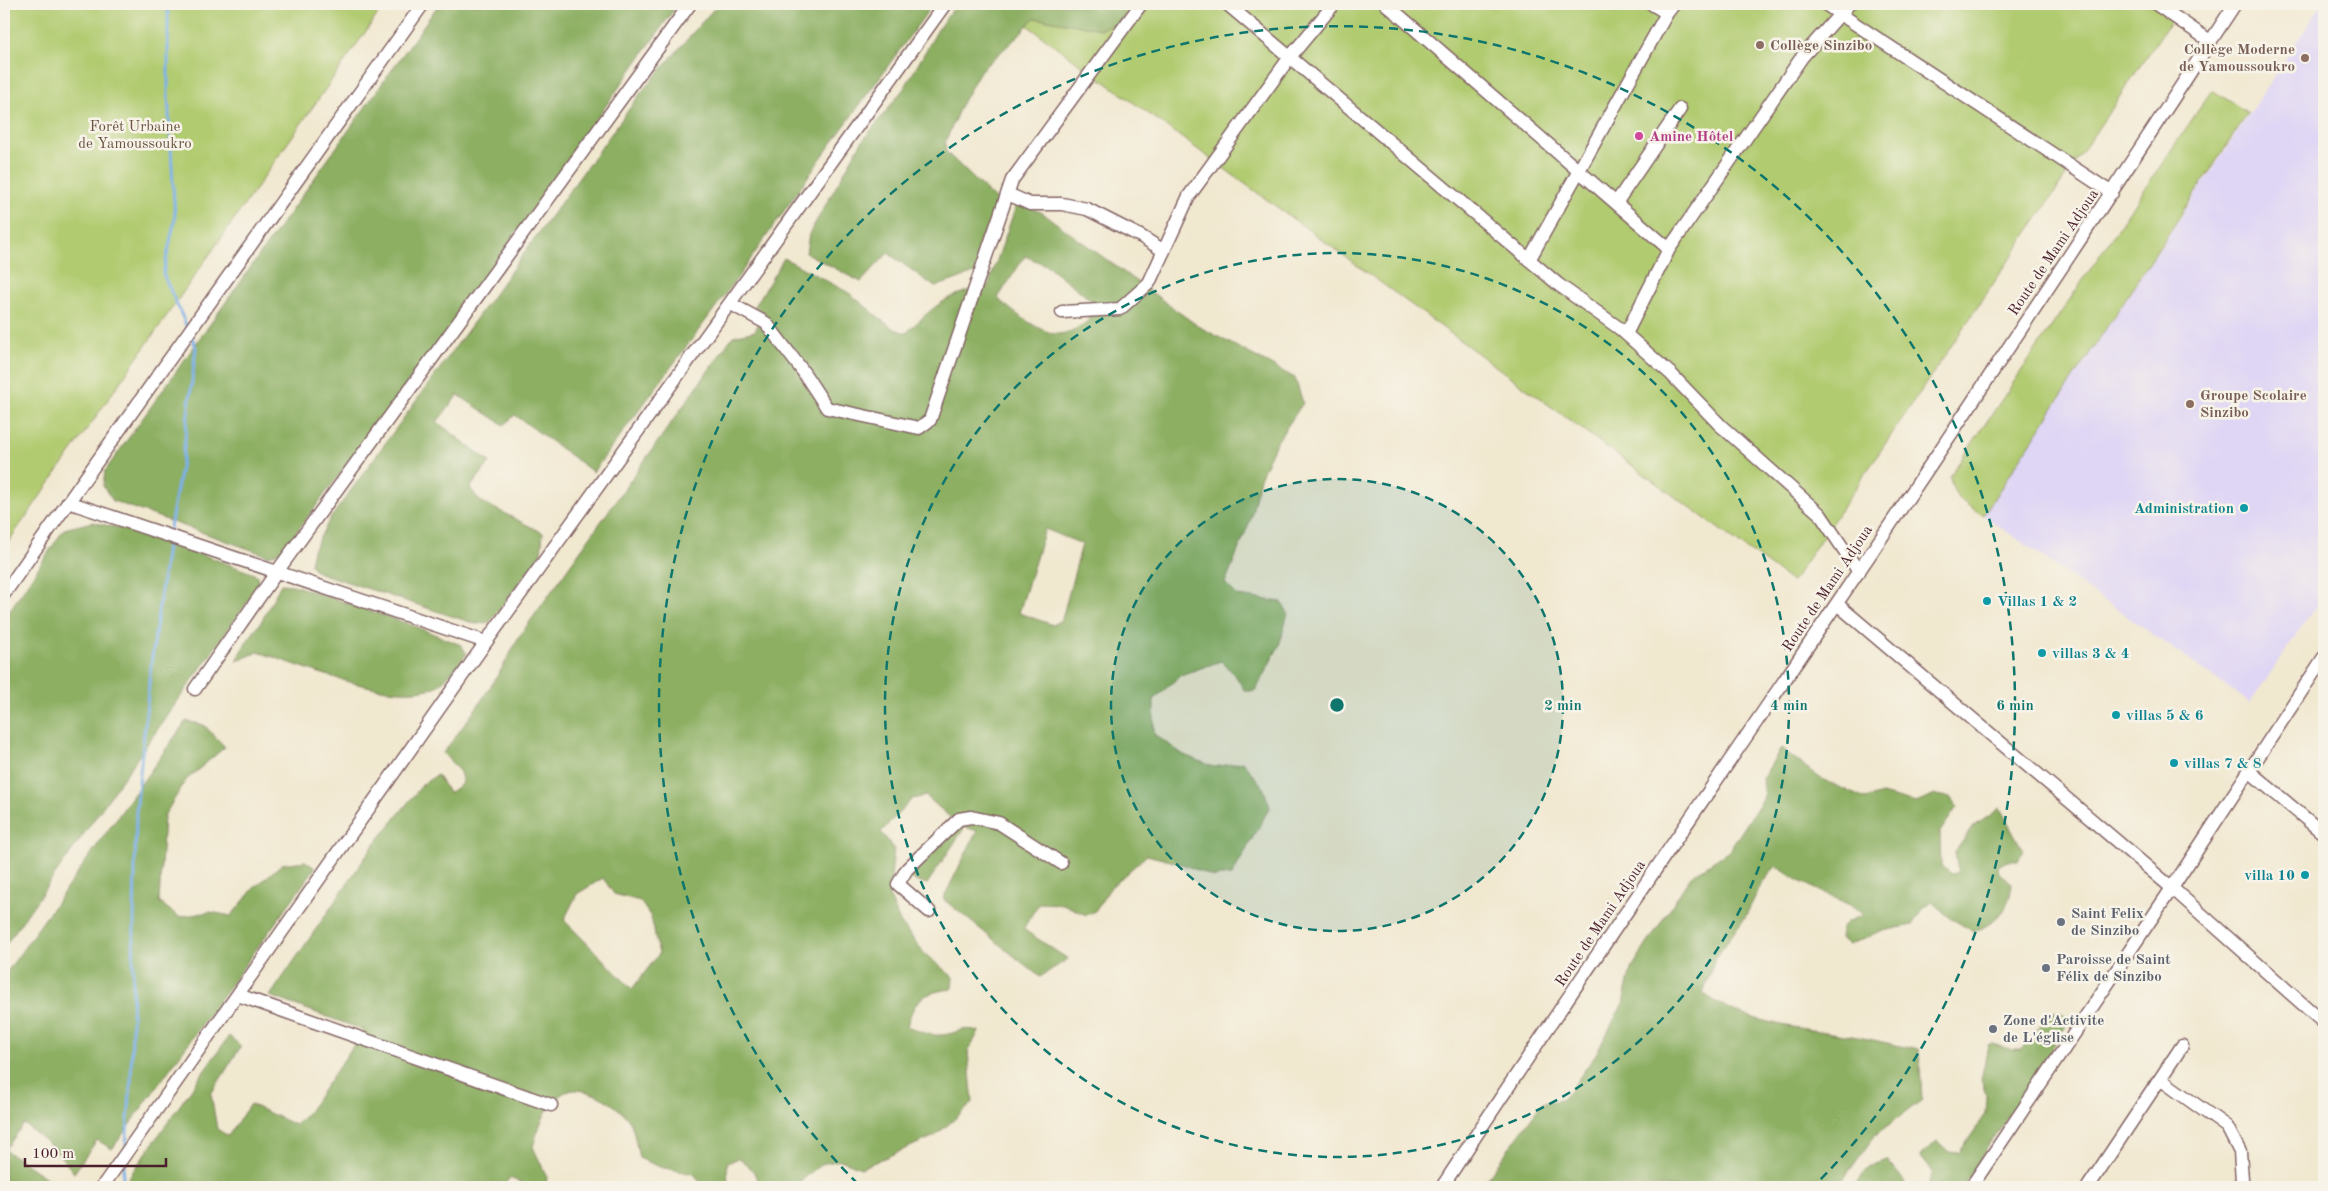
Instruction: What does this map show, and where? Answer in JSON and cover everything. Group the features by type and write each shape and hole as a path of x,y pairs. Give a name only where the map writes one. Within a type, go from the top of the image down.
{"street":[{"path":"4,594 422,4"},
{"path":"194,689 276,573 690,4"},
{"path":"102,1187 486,642 945,4"},
{"path":"731,304 766,324 802,370 827,408 919,428 930,420 1012,180 1141,4"},
{"path":"1227,4 1559,285 1626,334 1671,374 1720,425 1820,514 1859,572"},
{"path":"1062,312 1120,309 1149,283 1189,196 1290,57 1334,4"},
{"path":"1386,4 1669,249"},
{"path":"1530,260 1670,9 1652,4"},
{"path":"1825,4 2112,193"},
{"path":"1626,334 1669,249 1802,57 1849,4"},
{"path":"2156,4 2210,41"},
{"name":"Route de Mami Adjoua","path":"1442,1187 1513,1078 1859,572 2112,193 2235,4"},
{"path":"1616,203 1680,109"},
{"path":"1008,194 1030,204 1062,204 1087,209 1142,237 1164,251"},
{"path":"68,502 486,642"},
{"path":"1837,604 2172,888 2324,1023"},
{"path":"1971,1187 2172,888 2324,656"},
{"path":"2249,770 2324,834"},
{"path":"929,910 898,884 907,870 959,820 971,817 999,823 1061,863"},
{"path":"238,995 550,1105"},
{"path":"2088,1187 2182,1046"},
{"path":"2160,1078 2227,1128 2240,1152 2242,1180 2238,1187"}],"shaded area":[{"name":"Groupe Scolaire Sinzibo","path":"2322,4 2324,4 2324,594 2250,703 1983,515"}],"green space":[{"name":"Forêt Urbaine de Yamoussoukro","path":"4,4 385,4 4,548"},
{"path":"439,4 678,4 447,330 284,549 269,556 113,501 103,486 105,471"},
{"path":"718,4 933,4 821,158 736,280 593,472 515,415 504,425 458,395 437,422 490,462 470,488 480,501 543,533 541,553 490,622 476,624 317,572 310,564 313,550 330,519 643,90"},
{"path":"957,4 1131,4 1117,24 1101,29 1034,18 1014,40 980,71 960,107 945,143 946,152 1000,204 977,272 935,287 888,253 861,282 806,253 809,234 861,143 905,87 940,26"},
{"path":"998,4 2182,4 1792,582"},
{"path":"2212,90 2248,113 1983,515 1961,500 1951,484 1950,476"},
{"path":"1017,203 1041,212 1198,326 1295,378 1303,403 1276,443 1260,478 1250,521 1225,583 1238,596 1282,602 1288,613 1279,646 1255,691 1245,691 1235,675 1221,661 1181,675 1154,699 1154,734 1184,755 1214,767 1243,762 1263,787 1270,807 1232,875 1213,877 1182,864 1147,855 1111,887 1095,911 1086,915 1063,904 1039,903 1023,929 1068,959 1040,977 943,899 977,831 965,827 927,884 917,882 910,877 911,870 952,819 926,796 912,799 881,832 894,848 889,895 900,922 925,954 953,977 952,989 935,992 922,998 917,1003 907,1026 932,1035 947,1034 967,1029 979,1031 968,1052 973,1103 935,1136 861,1168 841,1160 821,1164 794,1187 760,1187 753,1170 739,1158 727,1163 728,1187 704,1187 694,1174 660,1167 639,1158 632,1127 626,1117 600,1097 580,1090 562,1094 556,1099 543,1118 537,1133 533,1147 547,1177 546,1187 531,1187 510,1178 502,1187 122,1187 229,1036 241,1046 211,1094 217,1129 228,1136 250,1104 295,1125 308,1112 364,1030 270,996 373,846 423,784 437,775 449,793 463,783 460,772 443,753 484,696 519,637 733,336 755,331 763,314 755,306 784,258 849,293 892,328 906,333 942,302 961,293 988,286","holes":["1025,256 1048,266 1092,301 1088,321 1067,332 1052,333 1035,326 998,298","1045,529 1082,544 1062,619 1053,625 1019,613","603,878 614,894 640,901 651,917 659,954 632,989 564,920 577,894"]},
{"path":"92,522 150,535 257,575 258,587 4,947 4,619 64,529"},
{"path":"281,584 293,585 409,624 461,645 467,654 439,685 416,691 395,691 346,681 258,652 237,661"},
{"path":"186,721 204,725 225,747 186,780 164,816 159,902 179,917 210,912 231,916 254,888 282,864 305,861 315,868 112,1149 97,1140 74,1173 53,1147 24,1124 5,1150 60,1187 4,1187 4,976"},
{"path":"1781,748 1820,778 1865,799 1882,794 1916,803 1935,795 1950,797 1957,807 1940,832 1941,866 1952,874 1958,872 1955,852 1972,828 2000,808 2023,850 2018,861 2007,861 1998,866 1999,873 2012,883 2011,893 2001,914 1983,928 1974,932 1949,917 1932,902 1922,910 1912,925 1878,932 1849,945 1840,938 1842,927 1847,922 1863,915 1854,907 1797,880 1776,866 1762,883 1745,917 1715,959 1703,993 1736,1012 1771,1023 1863,1038 1919,1050 1922,1100 1875,1135 1840,1184 1835,1187 1481,1187 1542,1103 1561,1100 1570,1091 1596,1054 1623,1003 1631,969 1691,876 1729,851 1764,797 1763,778"},
{"path":"2049,1012 2060,1012 2069,1021 1962,1187 1927,1187 1933,1172 1920,1156 1937,1141 1949,1152 1959,1153 1986,1114 1987,1097 1981,1080 1988,1046 1992,1044 2013,1050 2022,1050"},
{"path":"1887,1160 1907,1187 1854,1187 1867,1170"}],"waterway":[{"path":"168,4 168,96 175,219 163,274 187,327"},
{"path":"169,533 183,456 196,347 191,335"},
{"path":"126,1145 131,1081 136,812 151,665 168,539"},
{"path":"122,1187 124,1164"}],"place":[{"name":"Collège Sinzibo","path":"1760,45"},
{"name":"Collège Moderne de Yamoussoukro","path":"2305,58"},
{"name":"Amine Hôtel","path":"1639,136"},
{"name":"Groupe Scolaire Sinzibo","path":"2190,404"},
{"name":"Administration","path":"2244,508"},
{"name":"Villas 1 & 2","path":"1987,601"},
{"name":"villas 3 & 4","path":"2042,653"},
{"name":"villas 5 & 6","path":"2116,715"},
{"name":"villas 7 & 8","path":"2174,763"},
{"name":"villa 10","path":"2305,875"},
{"name":"Saint Felix de Sinzibo","path":"2061,922"},
{"name":"Paroisse de Saint Félix de Sinzibo","path":"2046,968"},
{"name":"Zone d'Activite de L'église","path":"1993,1029"}]}
